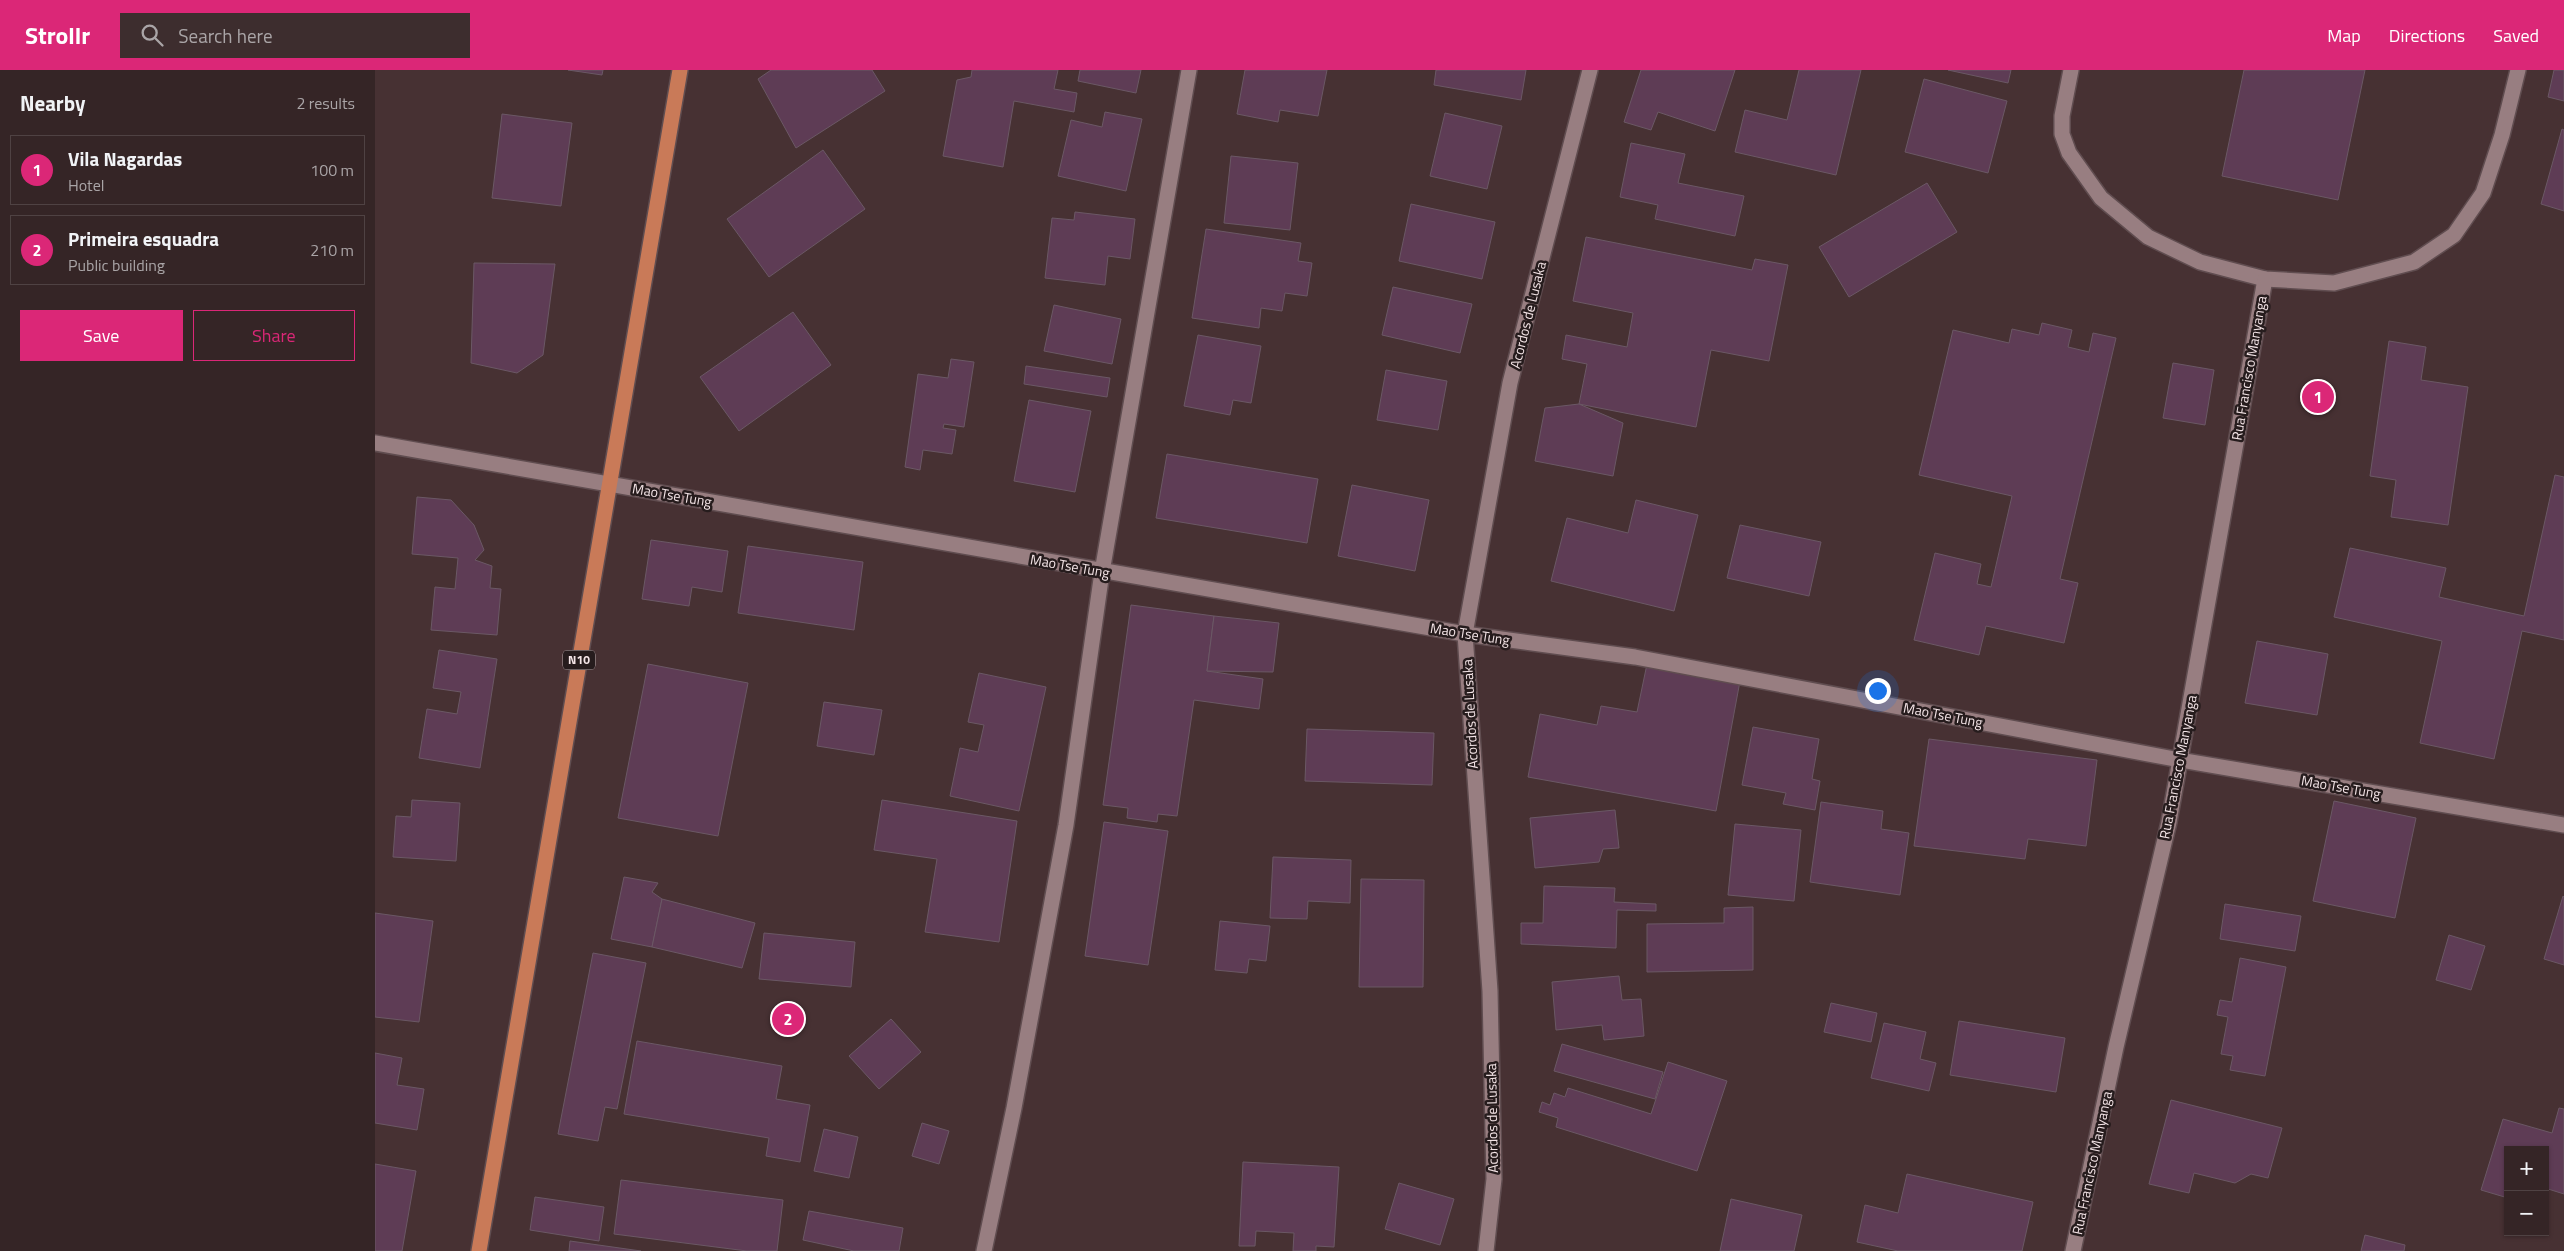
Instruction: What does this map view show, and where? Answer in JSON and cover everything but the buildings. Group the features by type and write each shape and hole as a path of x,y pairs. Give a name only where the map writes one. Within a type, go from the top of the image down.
{"main road":[{"name":"N10","path":"479,1251 680,70"}],"street":[{"path":"984,1251 1014,1108 1066,825 1102,572 1189,70"},
{"name":"Acordos de Lusaka","path":"1486,1251 1494,1179 1490,991 1465,634 1510,383 1590,70"},
{"path":"2071,70 2062,116 2062,134 2069,153 2101,198 2149,237 2200,262 2265,279 2334,283 2414,262 2454,235 2483,193 2503,135 2519,70"},
{"name":"Rua Francisco Manyanga","path":"2073,1251 2118,1037 2169,822 2265,279"},
{"name":"Mao Tse Tung","path":"375,444 609,483 1102,572 1465,634 1635,657 2180,760 2564,825"}],"place":[{"name":"Vila Nagardas","path":"2318,397"},
{"name":"Primeira esquadra","path":"788,1019"}]}
